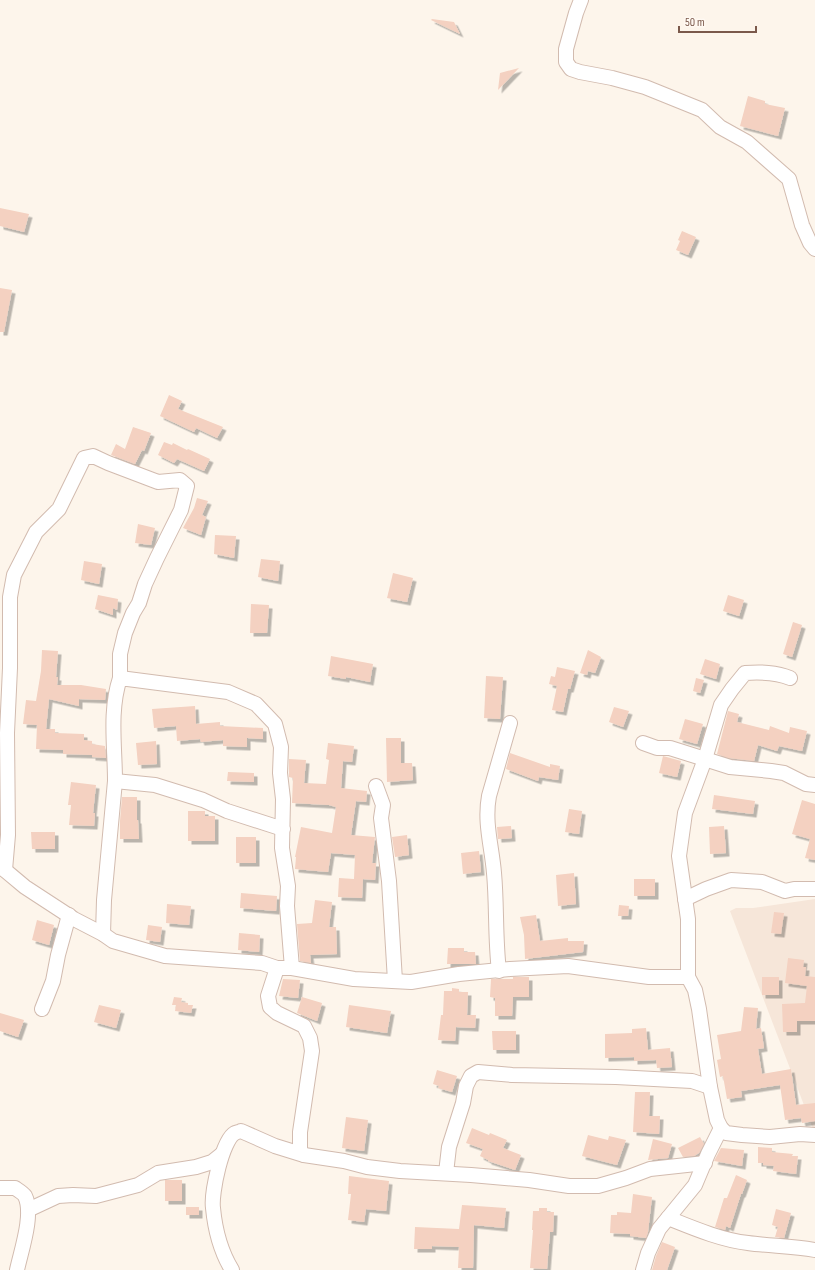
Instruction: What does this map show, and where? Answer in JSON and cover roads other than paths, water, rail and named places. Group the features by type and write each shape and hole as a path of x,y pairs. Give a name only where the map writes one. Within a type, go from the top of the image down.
{"street":[{"path":"581,0 566,49 566,62 571,69 646,87 702,110 720,127 747,142 789,179 802,224 810,243 815,249"},
{"path":"102,934 115,781 113,740 114,712 115,692 120,678 120,654 125,633 133,613 139,603 148,577 181,510 186,486 180,480 158,482 93,456 84,458 60,509 36,532 14,575 10,597 10,668 7,733 8,836 3,868 25,888 113,941 165,956 262,964 277,968 292,968 354,979 411,982 459,974 510,969 568,966 649,977 688,978"},
{"path":"790,678 783,675 761,672 745,673 721,705 715,720 705,759 686,813 679,856 688,919 688,978 695,990 699,1008 710,1087 717,1120 721,1128 726,1133 770,1136 800,1134 815,1135"},
{"path":"120,678 228,692 256,704 275,724 281,747 280,773 283,799 282,848 288,886 287,906 292,968"},
{"path":"499,971 494,872 489,838 487,807 510,723"},
{"path":"643,743 657,748 670,748 730,768 784,773 806,784 815,785"},
{"path":"115,781 155,785 203,800 227,811 283,829"},
{"path":"376,786 383,805 381,818 389,881 395,981"},
{"path":"685,899 706,889 731,880 762,882 785,891 794,889 815,889"},
{"path":"42,1009 53,982 58,955 69,915"},
{"path":"277,968 268,996 270,1007 277,1013 304,1026 310,1038 312,1051 300,1132 300,1150 304,1155"},
{"path":"446,1173 450,1147 463,1103 466,1086 471,1076 478,1072 512,1075 616,1077 692,1081 710,1087"},
{"path":"643,1270 648,1253 660,1229 695,1185 721,1128"},
{"path":"232,1270 222,1250 212,1207 214,1183 222,1154 230,1138 236,1132 241,1131 275,1146 304,1155 344,1160 367,1167 400,1171 446,1173 529,1180 570,1186 598,1186 650,1169 705,1163"},
{"path":"28,1210 58,1196 96,1196 138,1185 158,1173 196,1167 212,1162 222,1154"},
{"path":"0,1188 15,1188 24,1195 28,1210 26,1229 17,1270"},
{"path":"668,1218 691,1227 746,1243 795,1246 815,1250"}]}
